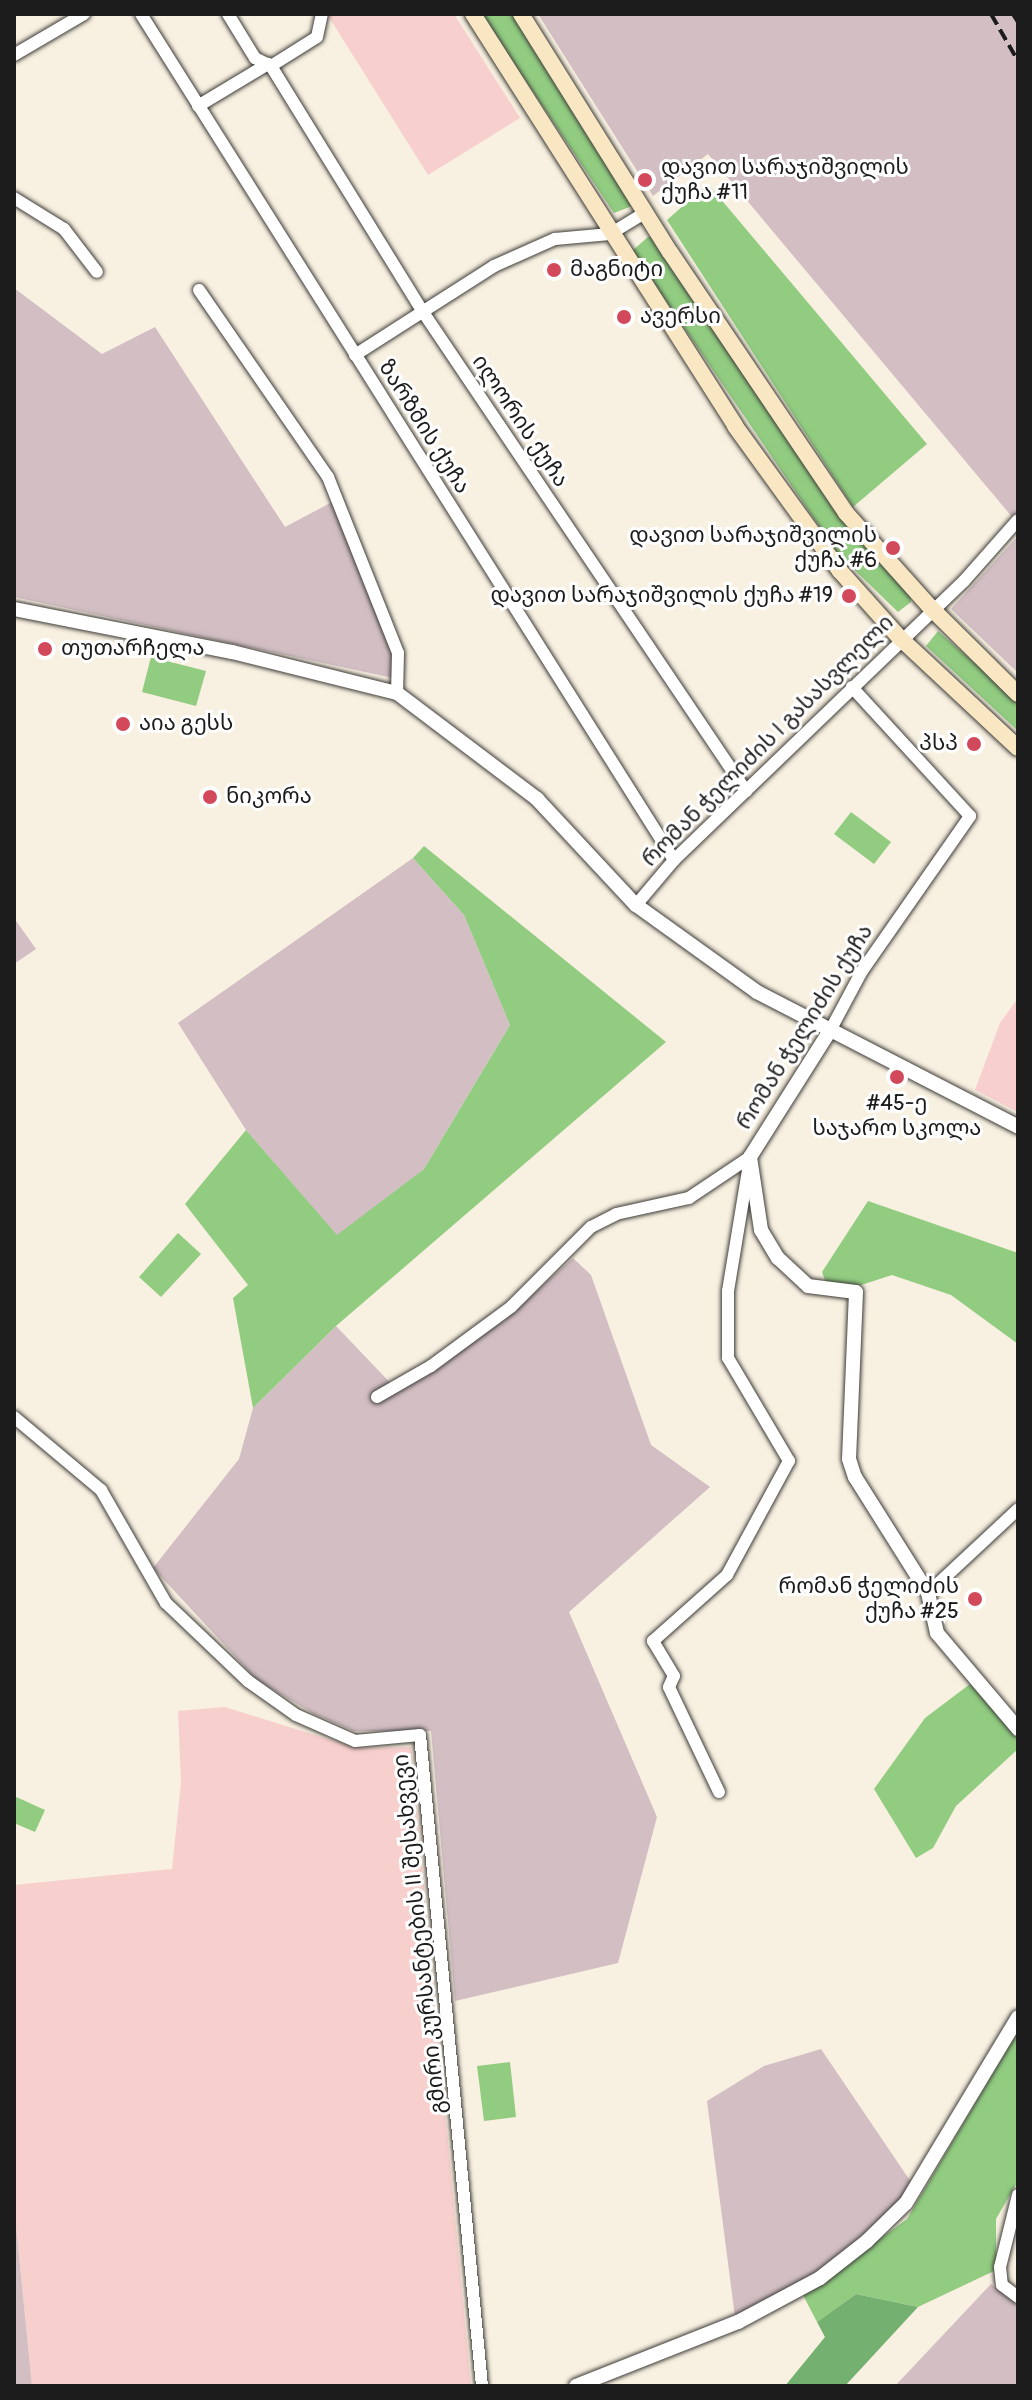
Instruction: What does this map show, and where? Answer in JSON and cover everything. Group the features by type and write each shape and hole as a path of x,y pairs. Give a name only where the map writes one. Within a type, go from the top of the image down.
{"main road":[{"path":"473,14 610,234 735,426 840,571 900,638 1018,748"},
{"path":"521,14 646,212 846,513 931,608 1018,694"}],"street":[{"path":"14,55 84,14"},
{"name":"ზარზმის ქუჩა","path":"141,14 674,860"},
{"name":"ილორის ქუჩა","path":"228,14 255,58 269,65 423,312 746,791"},
{"path":"198,106 317,37 322,14"},
{"path":"14,198 64,229 97,272"},
{"path":"355,355 494,266 555,239 610,234 646,212"},
{"path":"199,290 328,477 398,653 397,693"},
{"name":"რომან ჭელიძის I გასასვლელი","path":"636,905 674,860 1018,520"},
{"path":"14,609 232,652 397,693 537,799 636,905 757,992 1018,1127"},
{"name":"რომან ჭელიძის ქუჩა","path":"852,687 970,816 862,971 831,1029 750,1157 761,1230 778,1258 808,1286 856,1292 849,1459 855,1477 928,1593 937,1633 1018,1729"},
{"path":"377,1397 431,1366 511,1307 591,1227 616,1214 689,1198 750,1157"},
{"path":"719,1792 669,1687 674,1676 653,1641 727,1575 789,1461 728,1358 728,1291 750,1157"},
{"name":"გმირი კურსანტების II შესახვევი","path":"14,1417 101,1490 166,1603 248,1681 296,1715 355,1741 420,1735 482,2386"},
{"path":"928,1593 1018,1509"},
{"path":"576,2386 602,2383 738,2322 820,2278 867,2241 906,2203 1018,2017"},
{"path":"1018,2195 1000,2267 1002,2285 1018,2297"}],"shaded area":[{"path":"327,14 454,14 520,118 428,175"},
{"path":"538,14 1018,14 1018,512 1013,518 708,154 653,196"},
{"path":"14,288 102,354 155,327 285,527 334,501 392,642 393,678 14,597"},
{"path":"1018,536 1018,673 951,609"},
{"path":"413,858 464,915 510,1025 424,1169 337,1236 246,1130 178,1023"},
{"path":"14,918 36,949 14,964"},
{"path":"1018,998 1018,1112 975,1090 1000,1023"},
{"path":"573,1258 591,1275 651,1445 710,1487 569,1612 657,1817 618,1963 455,2001 431,1731 354,1731 314,1714 257,1680 153,1568 239,1459 253,1408 336,1326 398,1391 505,1320"},
{"path":"225,1707 357,1748 411,1747 471,2386 32,2386 14,2206 14,1885 172,1869 181,1783 178,1711"},
{"path":"821,2049 913,2185 882,2220 816,2272 735,2317 707,2101 764,2066"},
{"path":"14,2206 32,2386 14,2386"},
{"path":"991,2284 1018,2305 1018,2386 895,2386"}],"green space":[{"path":"481,14 514,14 632,206 614,213"},
{"path":"708,184 927,444 853,507 667,220"},
{"path":"648,237 654,237 911,596 911,602 898,612 838,554 632,251"},
{"path":"938,631 1018,701 1018,731 926,646"},
{"path":"151,657 206,671 196,706 142,692"},
{"path":"851,812 891,842 874,864 834,834"},
{"path":"424,846 666,1042 336,1326 253,1408 233,1298 248,1285 185,1204 246,1130 337,1235 424,1169 510,1025 464,915 413,858"},
{"path":"868,1201 1018,1253 1018,1344 951,1295 892,1275 852,1288 826,1283 822,1272"},
{"path":"178,1233 201,1254 161,1297 139,1277"},
{"path":"970,1684 1018,1738 1018,1749 956,1806 933,1848 916,1858 874,1789 925,1718"},
{"path":"14,1796 45,1810 35,1832 14,1823"},
{"path":"1018,2031 1018,2181 996,2219 996,2270 918,2307 856,2294 817,2322 803,2295 907,2219"},
{"path":"510,2062 516,2117 484,2121 477,2066"},
{"path":"856,2294 918,2307 845,2386 785,2386 825,2337 817,2322"}],"railway":[{"path":"991,14 1018,61"},
{"path":"1013,14 1018,22"}],"place":[{"name":"დავით სარაჯიშვილის ქუჩა #11","path":"645,180"},
{"name":"მაგნიტი","path":"554,270"},
{"name":"ავერსი","path":"624,317"},
{"name":"დავით სარაჯიშვილის ქუჩა #6","path":"893,548"},
{"name":"დავით სარაჯიშვილის ქუჩა #19","path":"849,596"},
{"name":"თუთარჩელა","path":"45,649"},
{"name":"აია გესს","path":"123,724"},
{"name":"პსპ","path":"974,744"},
{"name":"ნიკორა","path":"210,797"},
{"name":"#45-ე საჯარო სკოლა","path":"897,1077"},
{"name":"რომან ჭელიძის ქუჩა #25","path":"975,1599"}]}
